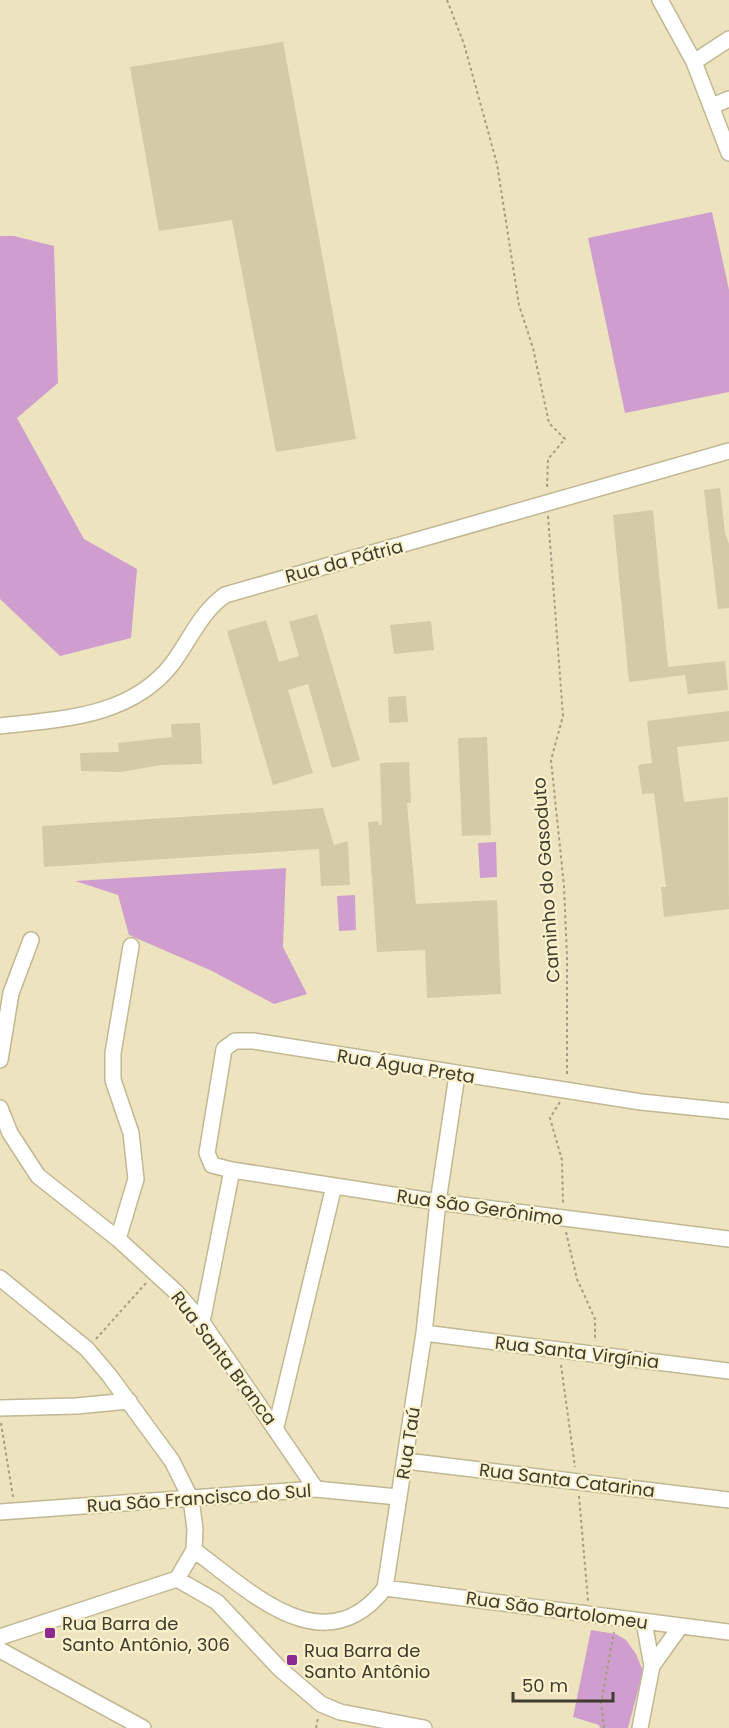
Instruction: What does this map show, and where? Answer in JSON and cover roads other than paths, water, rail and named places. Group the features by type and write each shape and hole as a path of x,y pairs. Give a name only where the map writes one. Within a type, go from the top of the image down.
{"street":[{"path":"665,2 694,62 729,153"},
{"path":"694,62 729,39"},
{"path":"712,106 729,99"},
{"name":"Rua da Pátria","path":"0,726 87,714 112,708 137,696 159,681 202,618 225,595 729,451"},
{"path":"0,1060 11,993 31,940"},
{"path":"118,1239 136,1179 131,1133 113,1080 113,1053 131,946"},
{"name":"Rua Água Preta","path":"232,1170 212,1165 207,1153 224,1049 228,1044 253,1041 457,1075 729,1111"},
{"name":"Rua Taú","path":"385,1588 424,1333 438,1202 457,1075"},
{"name":"Rua Santa Branca","path":"0,1108 9,1133 38,1176 156,1272 202,1322 276,1427 316,1489"},
{"path":"202,1322 232,1170"},
{"name":"Rua São Gerônimo","path":"232,1170 438,1202 729,1239"},
{"path":"276,1427 333,1186"},
{"path":"0,1278 87,1349 129,1401 172,1461 191,1499 194,1550 177,1579 0,1637"},
{"name":"Rua Santa Virgínia","path":"424,1333 729,1371"},
{"path":"0,1408 76,1406 129,1401"},
{"name":"Rua Santa Catarina","path":"406,1461 729,1500"},
{"name":"Rua São Francisco do Sul","path":"8,1512 316,1489 398,1497"},
{"path":"194,1550 244,1588 271,1605 293,1617 316,1622 336,1622 353,1617 371,1606 385,1588"},
{"path":"177,1579 217,1602 280,1669 321,1704 340,1712 424,1728"},
{"name":"Rua São Bartolomeu","path":"385,1588 729,1632"},
{"path":"640,1728 652,1666 644,1622"},
{"path":"652,1666 680,1627"},
{"path":"0,1650 143,1728"}],"place":[{"name":"Rua Barra de Santo Antônio, 306","path":"50,1633"},
{"name":"Rua Barra de Santo Antônio","path":"292,1660"}]}
